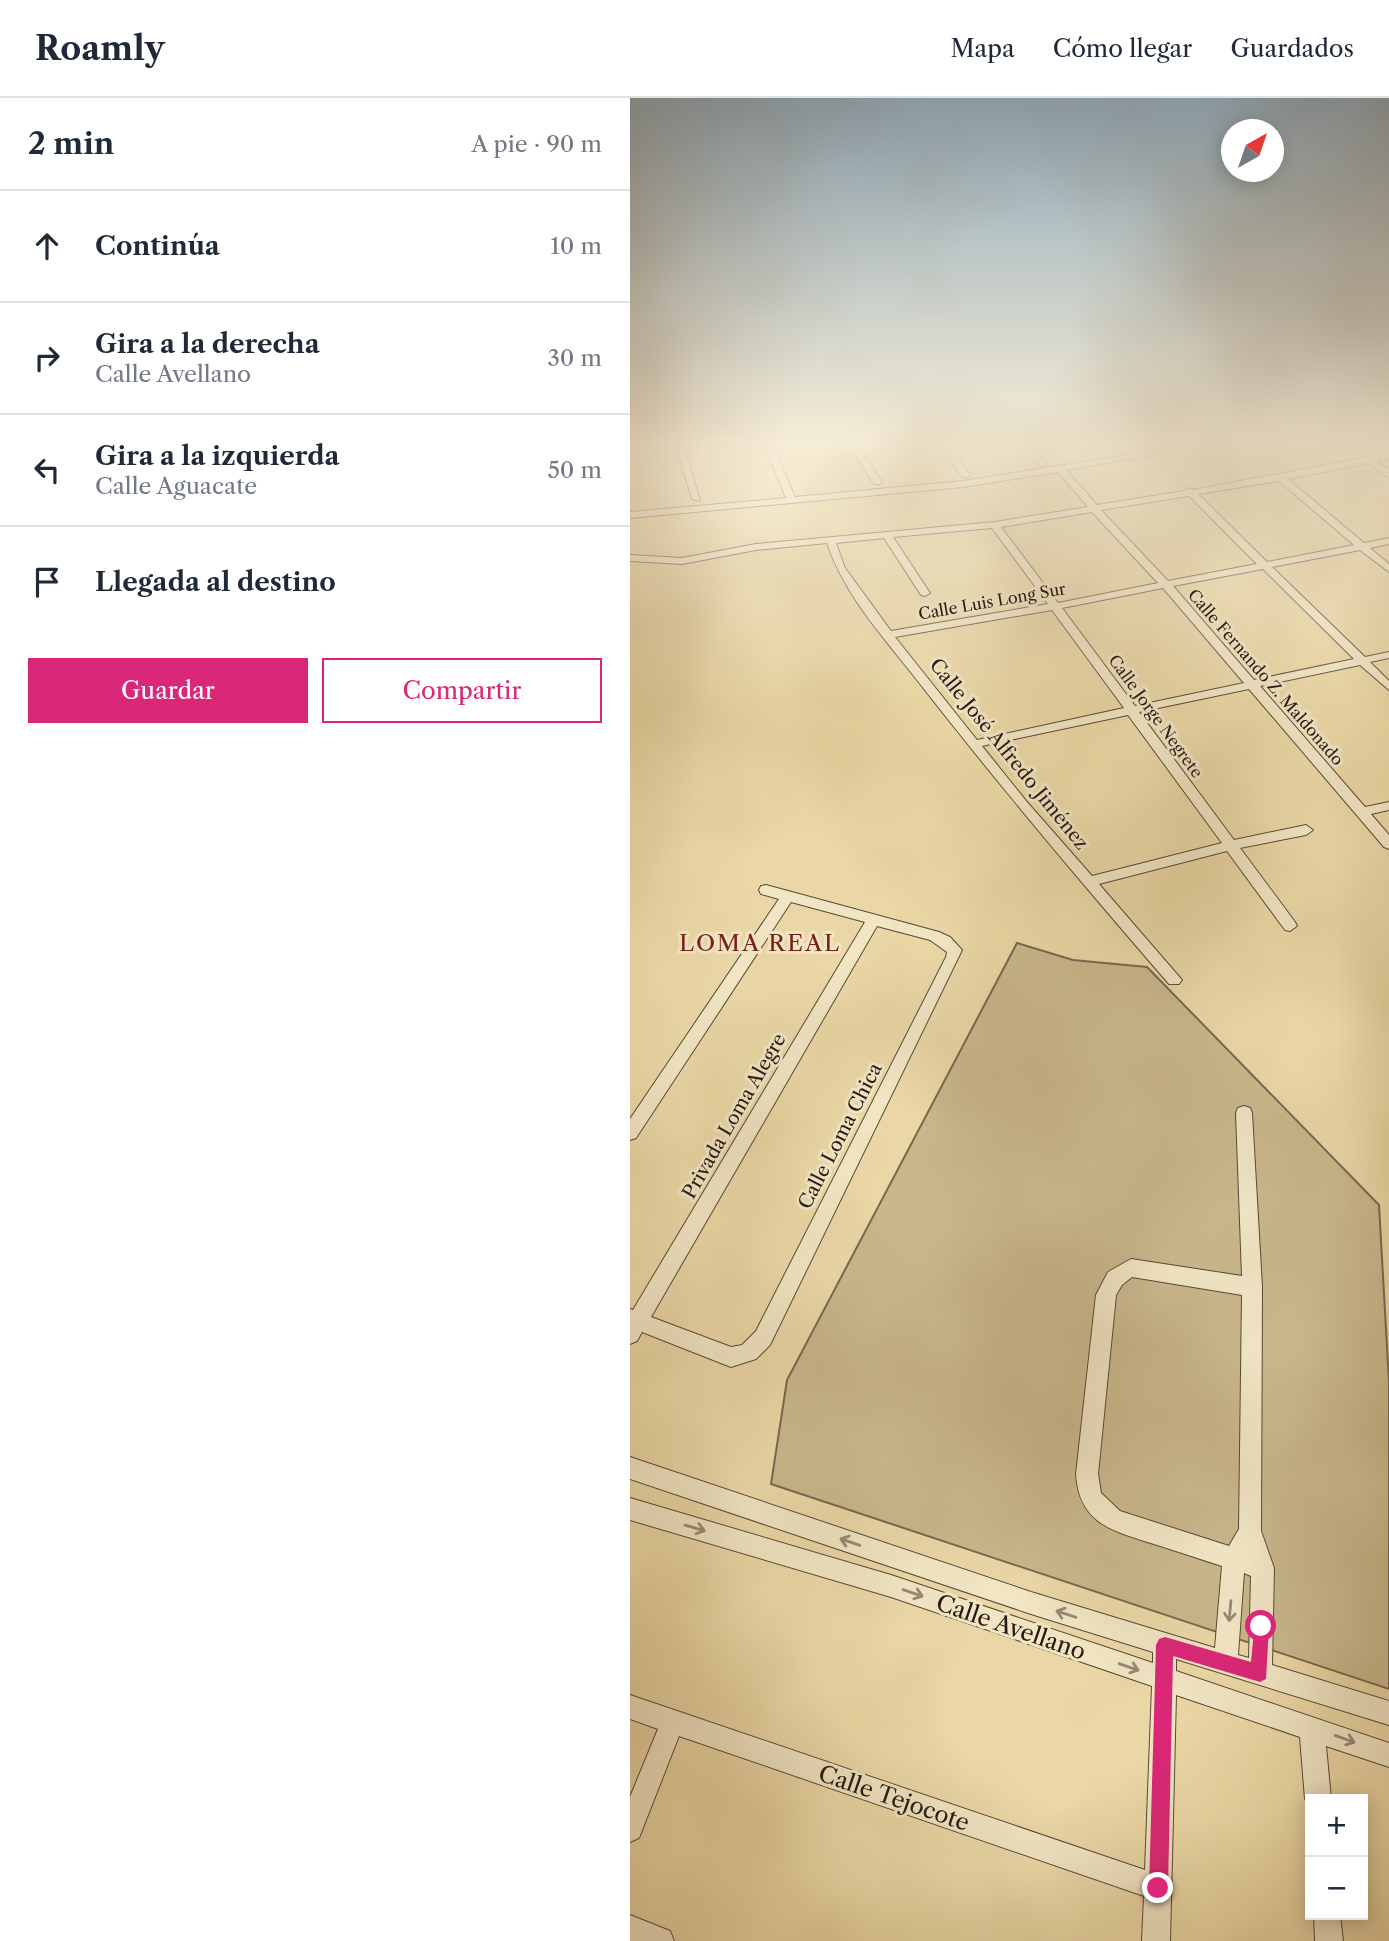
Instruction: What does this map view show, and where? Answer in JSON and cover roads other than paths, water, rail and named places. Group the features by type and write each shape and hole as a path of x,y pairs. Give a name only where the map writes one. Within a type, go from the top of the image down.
{"street":[{"path":"630,558 655,560 673,554 726,553 756,547 933,532"},
{"name":"Calle Jorge Negrete","path":"1000,532 1290,926"},
{"name":"Calle Fernando Z. Maldonado","path":"1116,532 1165,584 1389,844"},
{"path":"1232,532 1389,687"},
{"path":"1346,532 1389,569"},
{"path":"888,537 925,593"},
{"name":"Calle Luis Long Sur","path":"888,635 1056,606 1389,541"},
{"name":"Calle José Alfredo Jiménez","path":"831,542 849,583 888,635 1022,805 1174,980"},
{"path":"975,744 1389,656"},
{"path":"1363,812 1389,806"},
{"path":"1088,882 1231,845 1306,830"},
{"path":"766,890 874,919"},
{"path":"630,1133 788,896"},
{"name":"Calle Loma Chica","path":"633,1324 731,1357 742,1356 755,1348 763,1338 955,950 952,945 934,936 874,919"},
{"name":"Privada Loma Alegre","path":"633,1324 874,919"},
{"path":"1244,1113 1252,1287 1250,1531 1263,1568 1260,1673"},
{"path":"1252,1287 1131,1268 1120,1272 1111,1281 1105,1295 1087,1474 1088,1490 1093,1501 1113,1520 1263,1568"},
{"name":"Calle Avellano","path":"630,1468 1165,1645 1389,1713"},
{"name":"Calle Avellano","path":"632,1514 891,1586 1389,1755"},
{"path":"1225,1662 1234,1559 1250,1531"},
{"path":"1156,1941 1165,1645"},
{"name":"Calle Tejocote","path":"630,1707 1158,1888"},
{"path":"630,1829 673,1721"},
{"path":"1312,1728 1318,1794"},
{"path":"1327,1920 1329,1941"},
{"path":"630,1928 660,1941"}],"district":[{"name":"LOMA REAL","path":"760,943"}]}
